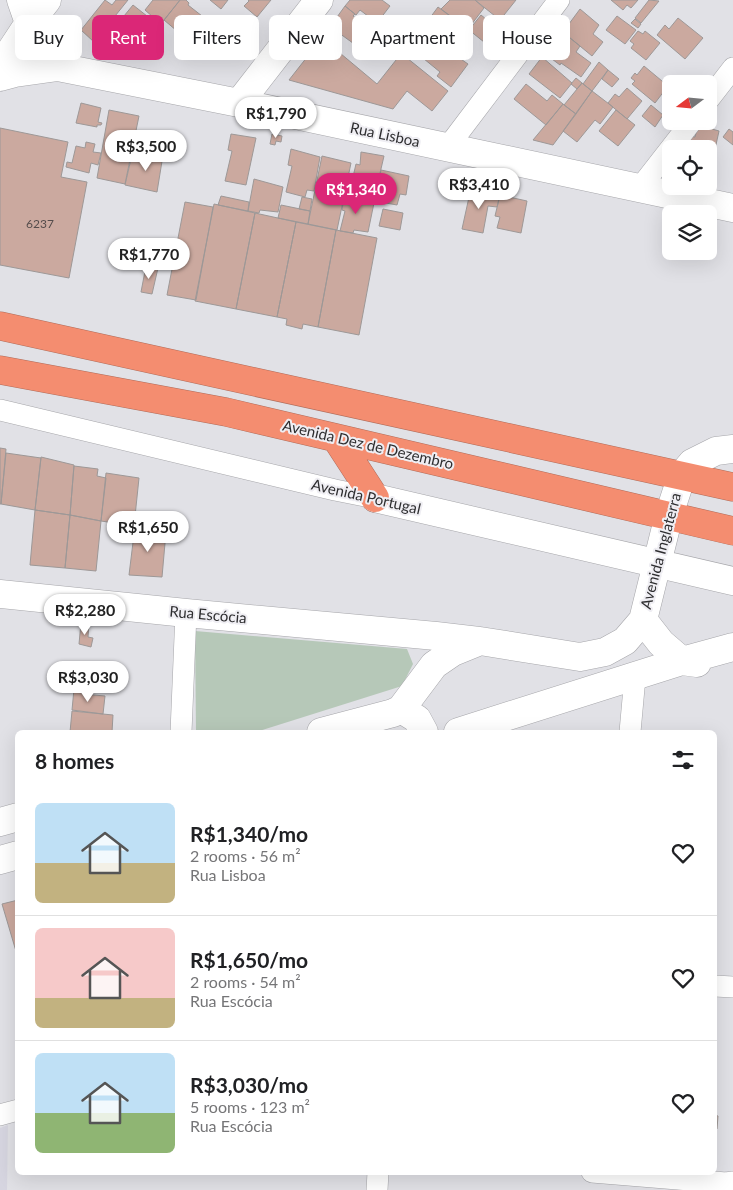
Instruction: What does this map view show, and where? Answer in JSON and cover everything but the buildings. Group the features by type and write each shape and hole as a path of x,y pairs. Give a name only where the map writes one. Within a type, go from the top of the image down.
{"highway":[{"path":"0,326 733,487"},
{"name":"Avenida Dez de Dezembro","path":"0,370 226,412 733,531"},
{"path":"336,438 375,498"}],"main road":[{"path":"0,68 25,12 47,0"},
{"path":"239,103 319,0"},
{"path":"25,12 58,67"},
{"name":"Rua Lisboa","path":"0,77 58,67 239,103 733,208"},
{"name":"Avenida Inglaterra","path":"480,641 580,656 604,652 625,641 643,620 669,515 682,475 692,463 716,450 733,449"},
{"name":"Avenida Portugal","path":"375,498 733,581"},
{"name":"Rua Escócia","path":"0,594 480,641"},
{"path":"643,620 660,644 682,662 733,667"},
{"path":"386,631 434,666"},
{"path":"329,730 402,709 434,666 453,652 480,641"},
{"path":"464,730 733,647"},
{"path":"402,709 417,719 423,730"},
{"path":"0,822 15,819"},
{"path":"0,860 15,856"}],"street":[{"path":"446,148 559,0"},
{"path":"718,87 733,68"},
{"path":"639,189 685,130"},
{"name":"Avenida Portugal","path":"0,410 375,498"},
{"path":"181,730 186,613"},
{"path":"630,730 635,677"},
{"path":"717,986 733,988"},
{"path":"0,1115 15,1111"},
{"path":"377,1190 378,1175"},
{"path":"586,1190 588,1175"},
{"path":"629,1175 733,1182"}],"shaded area":[{"path":"8,1125 7,1190 0,1190 0,1128"}],"green space":[{"path":"195,631 407,649 413,664 402,686 262,730 196,730"}]}
